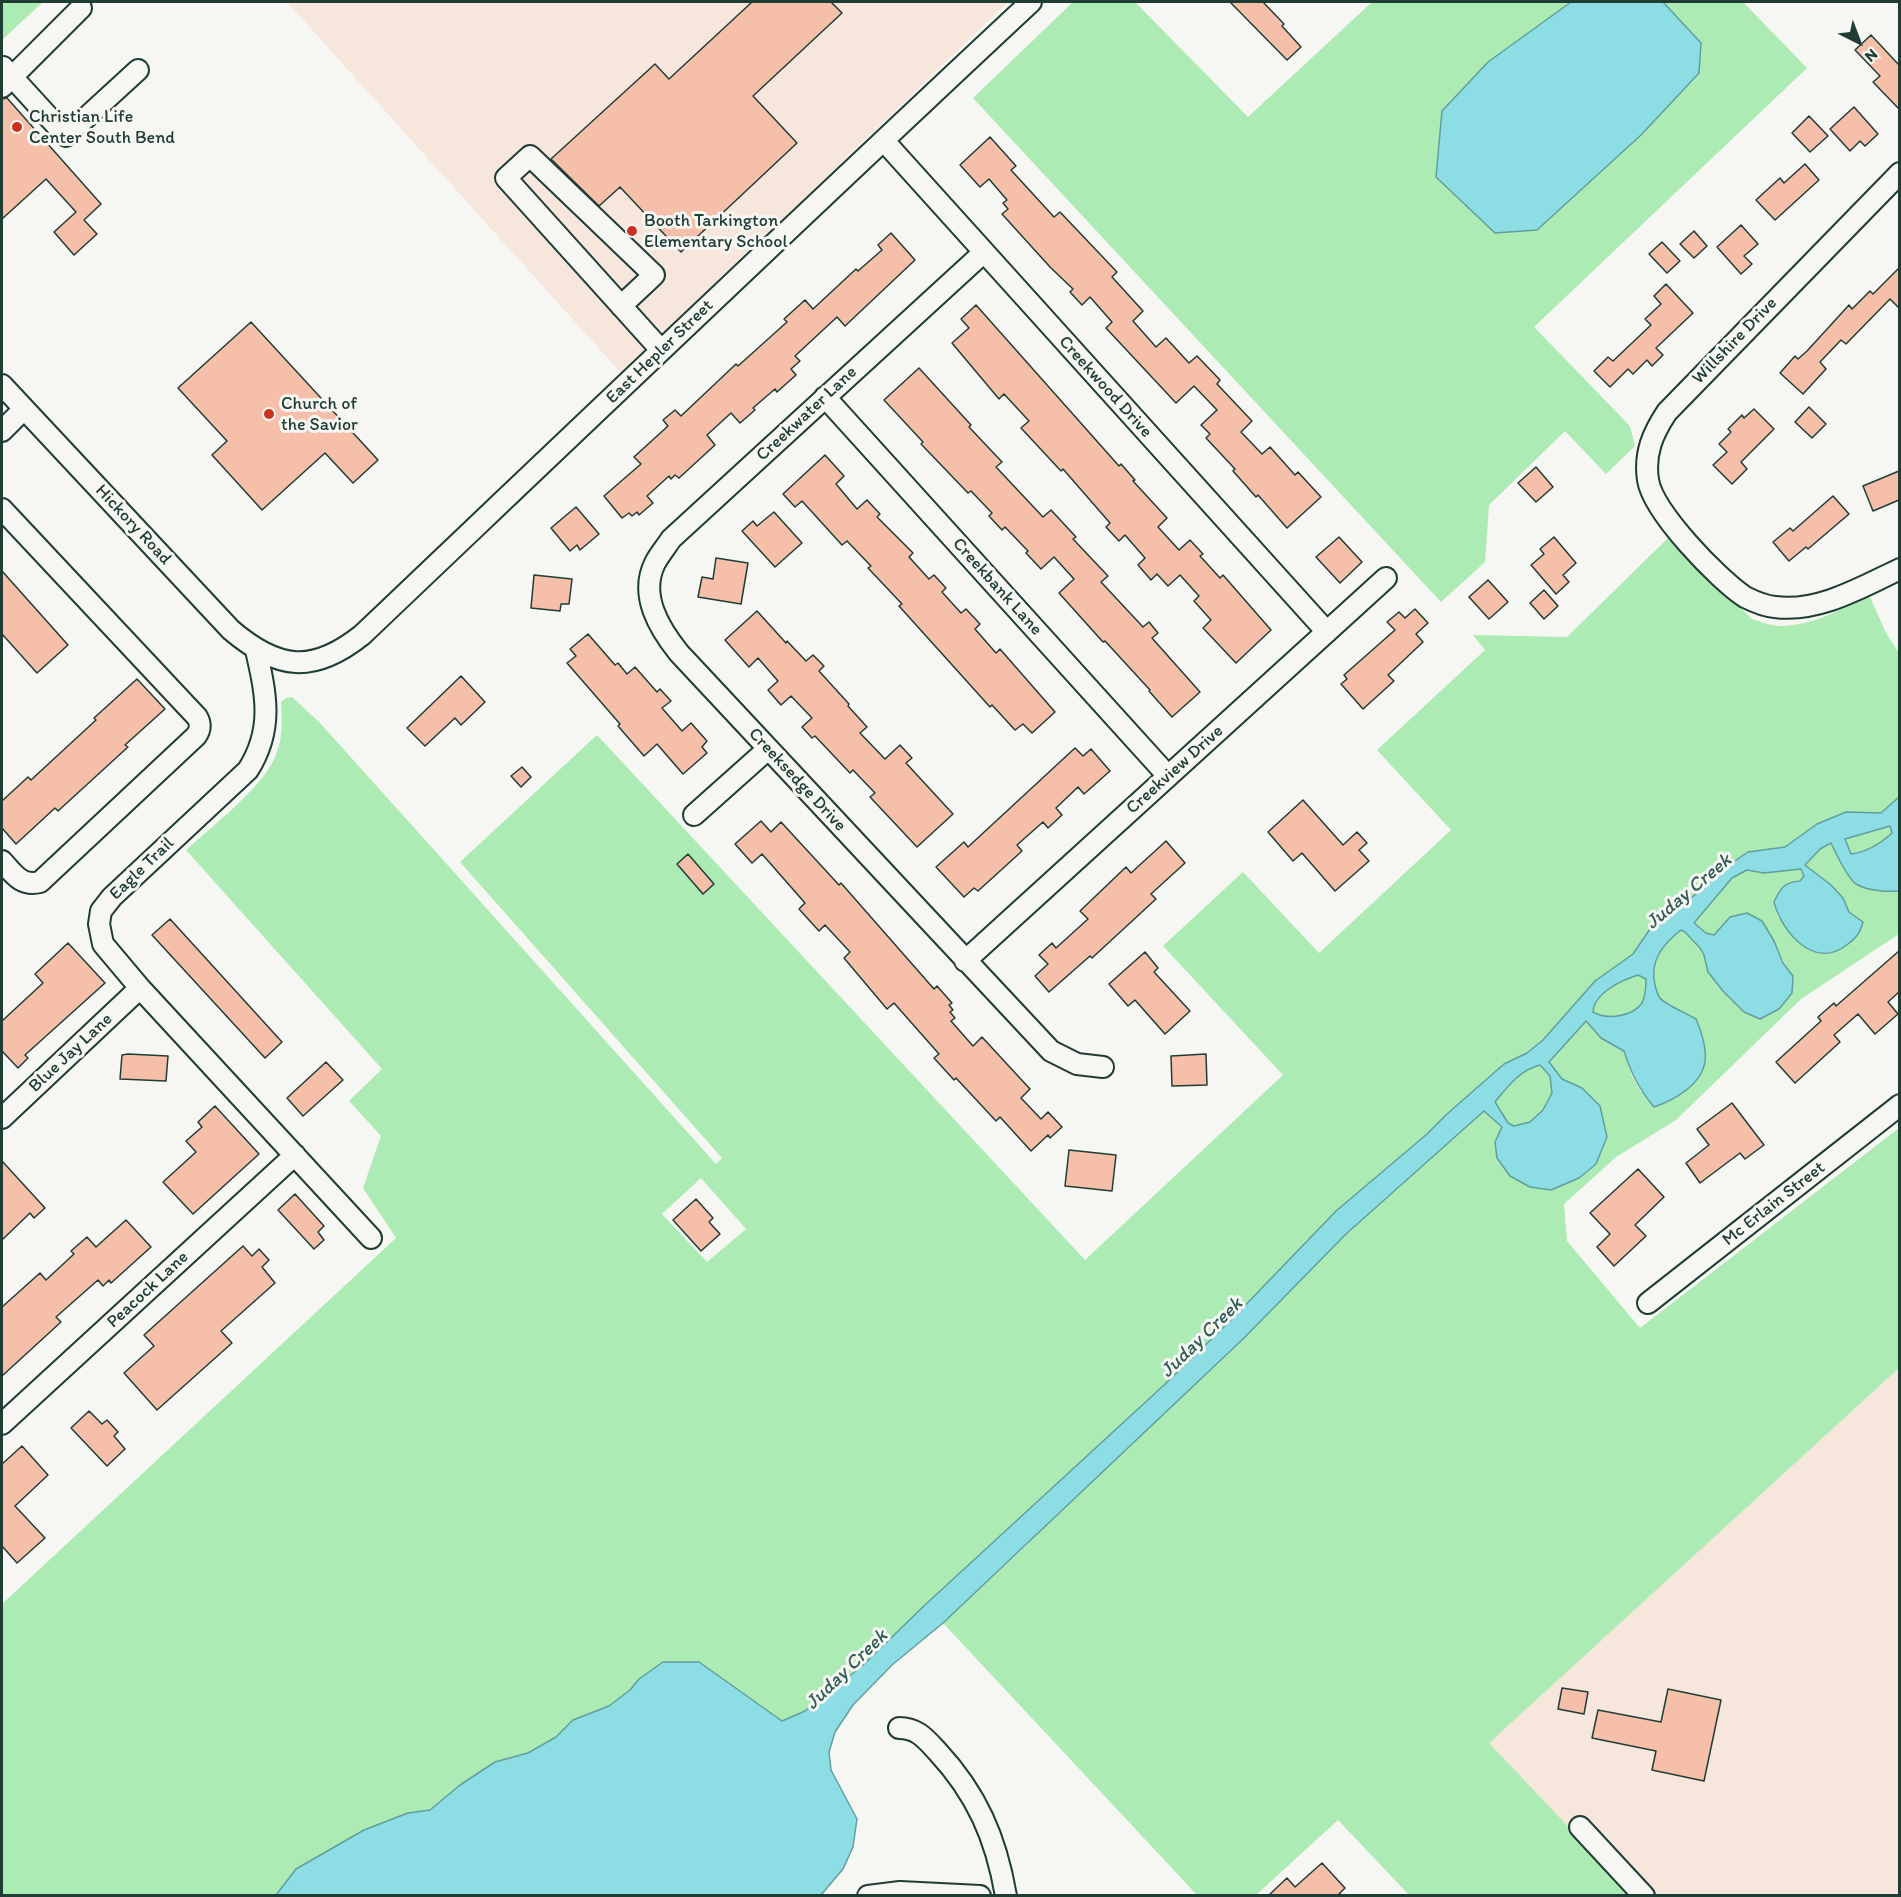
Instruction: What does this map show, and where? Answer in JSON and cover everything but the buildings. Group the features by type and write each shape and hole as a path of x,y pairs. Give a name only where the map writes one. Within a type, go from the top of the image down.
{"street":[{"name":"East Hepler Street","path":"263,654 290,663 310,662 328,657 350,644 1031,2"},
{"path":"81,8 5,78 66,136 138,70"},
{"name":"Creekwood Drive","path":"884,141 1327,632"},
{"path":"621,306 654,275 530,156 506,178 621,306 662,350"},
{"name":"Willshire Drive","path":"1899,173 1675,404 1657,428 1650,444 1646,464 1648,483 1664,514 1727,583 1757,603 1791,609 1814,605 1899,569"},
{"name":"Creekwater Lane","path":"642,586 671,539 983,253"},
{"name":"Hickory Road","path":"2,385 231,630 263,654"},
{"name":"Creekbank Lane","path":"825,397 1168,776"},
{"path":"2,431 24,409"},
{"path":"2,508 198,717 200,723 200,730 196,736 40,882 24,883 2,861"},
{"name":"Creekview Drive","path":"965,961 1386,578"},
{"name":"Creeksedge Drive","path":"642,586 658,625 668,639 1050,1051 1077,1064 1103,1067"},
{"name":"Eagle Trail","path":"263,654 265,731 248,770 112,897 101,911 99,924 103,944 140,988 371,1238"},
{"path":"694,815 768,749"},
{"name":"Blue Jay Lane","path":"2,1118 140,988"},
{"name":"Mc Erlain Street","path":"1648,1304 1899,1105"},
{"name":"Peacock Lane","path":"2,1424 295,1155"},
{"path":"899,1728 908,1728 922,1735 950,1765 969,1791 985,1819 996,1849 1006,1896"},
{"path":"1580,1827 1644,1896"},
{"path":"868,1896 900,1892 980,1896"}],"shaded area":[{"name":"Booth Tarkington Elementary School","path":"287,2 1008,2 622,374"},
{"path":"1899,1368 1899,1895 1633,1895 1488,1743"}],"green space":[{"path":"2,2 43,2 2,40"},
{"path":"1073,2 1135,2 1248,117 1372,2 1743,2 1807,68 1534,327 1630,426 1635,446 1606,474 1565,431 1489,505 1485,562 1441,602 973,98"},
{"path":"1668,538 1752,619 1766,624 1780,626 1815,620 1869,595 1886,633 1899,653 1899,797 1881,813 1846,812 1817,824 1785,847 1748,852 1720,871 1684,905 1650,929 1633,954 1595,981 1543,1040 1527,1053 1504,1064 1484,1111 1502,1128 1551,1190 1579,1178 1596,1164 1582,1088 1562,1079 1549,1062 1586,1021 1601,1038 1624,1051 1632,1076 1641,1092 1673,1100 1698,1078 1702,1071 1704,1049 1696,1019 1662,1000 1655,985 1656,961 1663,947 1674,935 1681,930 1685,932 1700,948 1708,972 1723,991 1744,1012 1760,1019 1793,976 1762,921 1714,935 1706,934 1694,924 1732,878 1747,870 1764,873 1801,869 1804,876 1784,889 1774,902 1778,918 1849,912 1831,885 1805,865 1820,849 1831,842 1845,871 1856,884 1872,890 1899,891 1899,934 1801,999 1676,1120 1616,1157 1564,1204 1567,1241 1640,1328 1899,1128 1899,1368 1489,1743 1633,1895 1409,1895 1338,1820 1256,1895 1197,1895 943,1623 1029,1543 1044,1496 861,1667 804,1711 782,1721 699,1662 639,1679 630,1690 609,1706 573,1720 556,1737 528,1753 495,1762 460,1785 430,1810 408,1813 364,1830 296,1869 276,1895 2,1896 2,1604 396,1238 363,1188 381,1136 349,1101 382,1069 186,850 235,806 260,781 269,768 278,751 281,737 281,702 292,697 320,723 716,1164 722,1158 460,862 597,735 1085,1260 1283,1075 1163,946 1243,872 1319,953 1451,830 1377,750 1485,650 1473,635 1567,637","holes":["701,1178 746,1229 707,1262 662,1214"]},
{"path":"1890,826 1892,833 1880,844 1851,855 1845,839"},
{"path":"1638,975 1646,978 1646,991 1638,1007 1619,1016 1605,1016 1593,1012 1599,999 1610,988"},
{"path":"1540,1065 1550,1076 1552,1093 1543,1110 1530,1122 1514,1126 1508,1123 1495,1102 1520,1075"}],"water":[{"path":"1571,2 1663,2 1701,43 1699,73 1641,135 1537,230 1495,233 1436,177 1442,111 1488,62"},
{"path":"1899,797 1899,891 1872,890 1856,884 1845,871 1831,843 1820,849 1805,865 1831,885 1843,898 1849,912 1863,922 1858,934 1848,944 1836,951 1824,953 1812,951 1792,936 1784,925 1774,902 1783,887 1800,881 1804,876 1801,869 1764,873 1747,870 1732,878 1694,923 1706,933 1714,935 1730,917 1747,913 1762,921 1783,963 1793,976 1792,993 1779,1009 1760,1019 1744,1012 1708,972 1700,948 1685,932 1681,930 1663,947 1654,968 1657,993 1666,1003 1696,1019 1702,1034 1705,1061 1703,1070 1693,1084 1670,1100 1654,1107 1636,1080 1624,1051 1601,1038 1586,1021 1549,1062 1562,1079 1582,1088 1600,1106 1607,1137 1596,1164 1579,1178 1551,1190 1530,1187 1510,1176 1497,1158 1495,1142 1502,1127 1484,1111 1346,1234 1244,1338 943,1623 892,1665 853,1705 835,1732 829,1752 831,1770 857,1819 853,1847 843,1869 821,1895 276,1895 296,1869 364,1830 408,1813 430,1810 460,1785 495,1762 528,1753 556,1737 573,1720 609,1706 630,1690 639,1679 663,1662 699,1662 782,1721 805,1711 861,1667 926,1604 1163,1386 1233,1318 1336,1211 1427,1134 1504,1064 1527,1053 1543,1040 1595,981 1633,954 1650,929 1684,905 1720,871 1748,852 1785,847 1817,824 1846,812 1881,813","holes":["1890,826 1892,833 1883,841 1851,854 1845,839","1638,975 1646,979 1644,997 1638,1008 1619,1016 1605,1016 1593,1012 1603,993","1540,1065 1550,1076 1552,1093 1543,1110 1530,1122 1514,1126 1508,1123 1495,1102 1515,1079"]}],"place":[{"name":"Christian Life Center South Bend","path":"17,127"},
{"name":"Booth Tarkington Elementary School","path":"632,231"},
{"name":"Church of the Savior","path":"269,414"}],"water label":[{"name":"Juday Creek","path":"1689,892"},
{"name":"Juday Creek","path":"1202,1338"},
{"name":"Juday Creek","path":"847,1670"}]}
